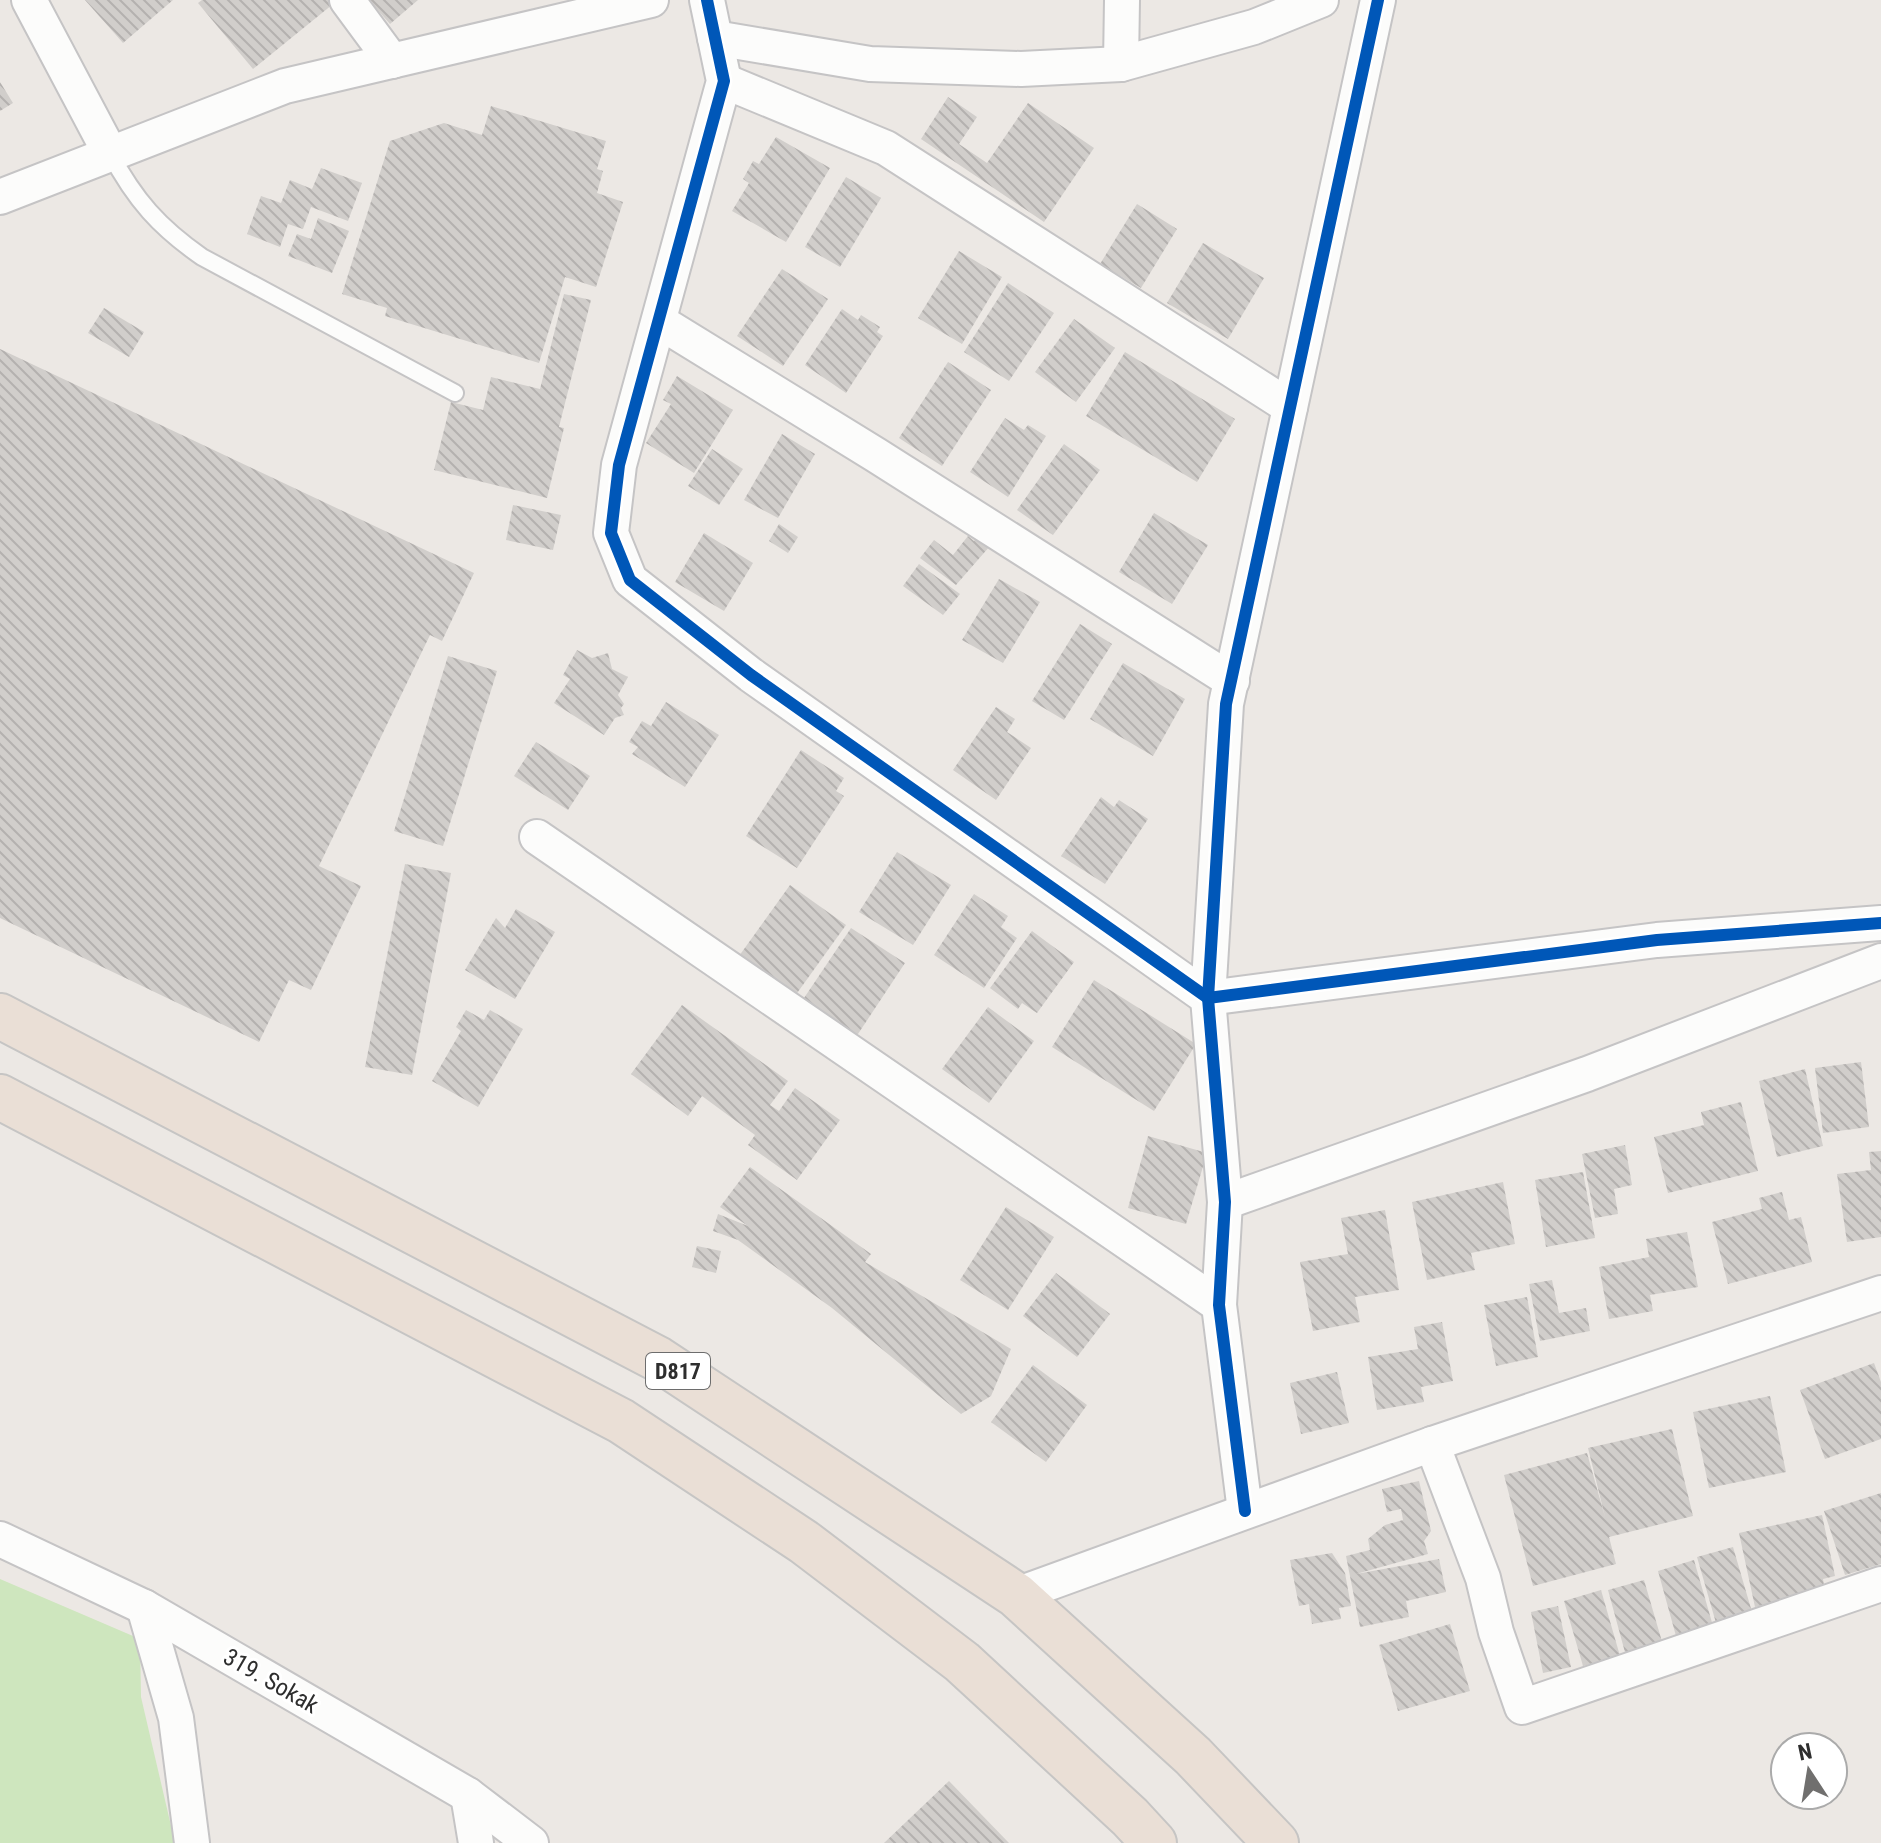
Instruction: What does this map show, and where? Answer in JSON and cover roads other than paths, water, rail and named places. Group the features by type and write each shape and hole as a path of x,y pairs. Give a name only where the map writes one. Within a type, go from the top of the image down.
{"highway":[{"name":"D817","path":"0,1016 658,1359 1016,1595 1193,1756 1276,1843"},
{"path":"0,1097 621,1421 804,1542 962,1662 1130,1817 1154,1843"}],"street":[{"path":"29,0 110,153"},
{"path":"347,0 392,61"},
{"path":"0,197 285,86 651,0"},
{"path":"707,0 724,81 619,465 611,533 630,580 751,675 1208,998 1657,940 1881,923"},
{"path":"1121,64 1122,0"},
{"path":"715,38 870,64 1021,69 1121,64 1254,27 1321,0"},
{"path":"1245,1511 1219,1305 1225,1202 1208,998 1226,704 1378,0"},
{"path":"724,81 886,148 1290,407"},
{"path":"660,322 1232,681"},
{"path":"537,837 1219,1305"},
{"path":"1225,1202 1587,1074 1881,961"},
{"path":"1016,1595 1432,1444 1881,1293"},
{"path":"1432,1444 1483,1578 1496,1632 1522,1707 1881,1584"},
{"name":"319. Sokak","path":"0,1539 144,1607 468,1795 531,1843"},
{"path":"144,1607 176,1718 192,1843"},
{"path":"468,1795 476,1843"}],"lane":[{"path":"110,153 146,211 192,250 455,393"}]}
